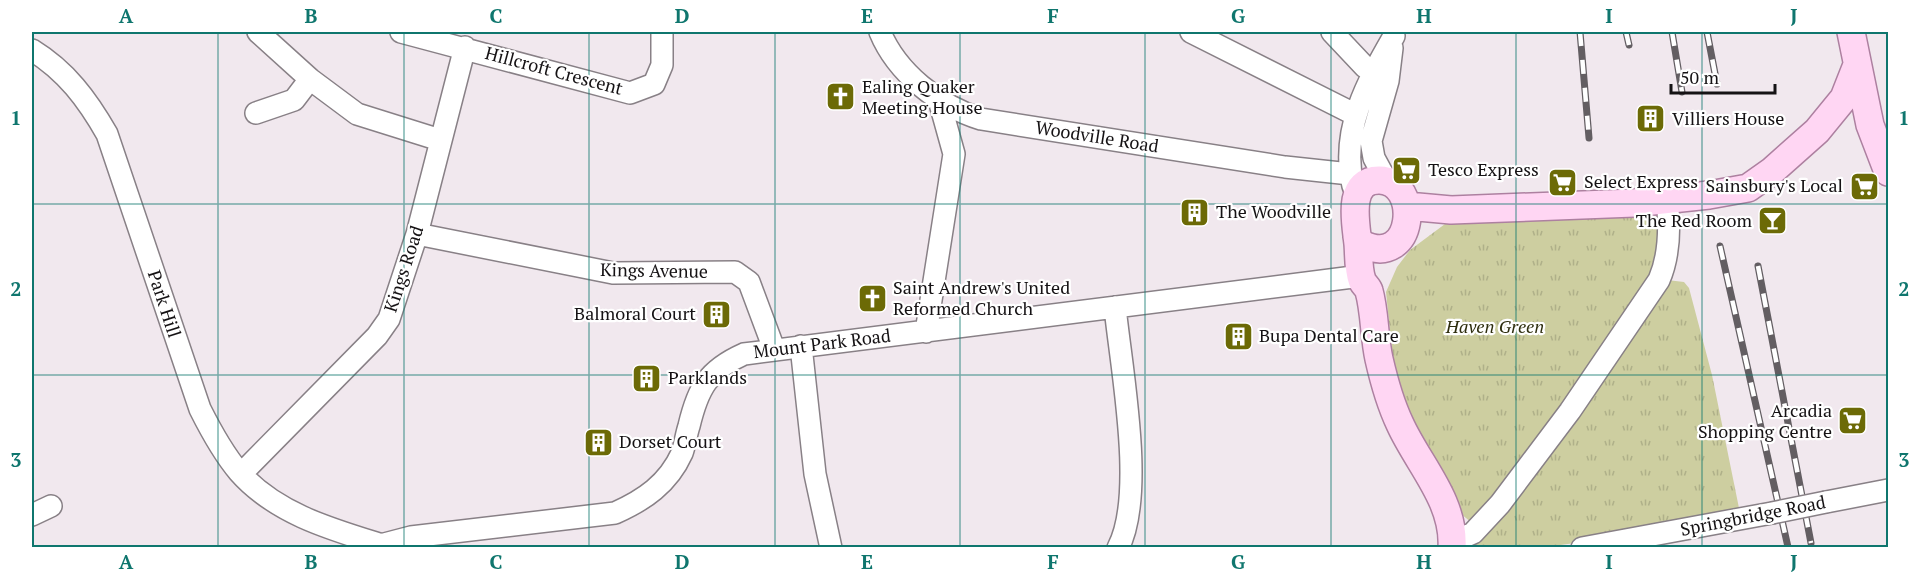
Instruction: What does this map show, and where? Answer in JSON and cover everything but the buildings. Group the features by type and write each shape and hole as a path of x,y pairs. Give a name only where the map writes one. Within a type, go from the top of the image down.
{"main road":[{"path":"1851,32 1870,125 1888,172"},
{"path":"1407,206 1451,210 1605,204 1730,193 1748,188 1772,171 1817,131 1849,90 1857,65"},
{"path":"1817,131 1846,124 1870,125"},
{"path":"1353,186 1360,190 1372,181 1388,182 1398,189 1407,206 1404,231 1390,248 1378,278 1365,284"},
{"path":"1353,186 1357,237 1378,355 1388,394 1400,425 1447,511 1453,545"},
{"path":"1357,237 1367,247 1390,248"}],"street":[{"path":"258,32 310,80 357,114 440,140"},
{"name":"Hillcroft Crescent","path":"401,32 474,43 630,93 654,84 662,65 662,32"},
{"name":"Woodville Road","path":"880,32 900,65 939,100 963,113 981,119 1285,166 1353,186"},
{"path":"1191,32 1354,114"},
{"path":"1332,32 1365,67 1381,76"},
{"path":"1388,182 1374,158 1371,147 1381,76 1394,34"},
{"name":"Kings Road","path":"240,474 377,336 389,319 417,234 440,140 474,43"},
{"name":"Park Hill","path":"32,50 70,79 89,102 107,134 200,409 219,446 240,474 298,516 335,538 374,545"},
{"path":"1353,186 1354,114 1381,76"},
{"path":"256,113 294,100 310,80"},
{"path":"939,100 954,154"},
{"path":"926,332 954,154 963,113"},
{"path":"1453,545 1473,533 1500,504 1570,411 1659,280 1666,260 1669,227 1667,199"},
{"name":"Kings Avenue","path":"417,234 613,273 735,272 749,282 774,349"},
{"name":"Mount Park Road","path":"374,545 411,537 615,513 643,500 664,481 682,452 694,405 709,374 724,363 744,354 1115,307 1365,284"},
{"path":"1115,307 1132,476 1125,534 1118,548"},
{"path":"801,346 815,474 831,548"},
{"name":"Springbridge Road","path":"1619,544 1888,490"},
{"path":"32,515 51,506"},
{"path":"1582,548 1619,544"}],"green space":[{"name":"Haven Green","path":"1660,216 1661,231 1649,277 1602,355 1472,523 1460,513 1406,409 1395,381 1386,292 1397,267 1410,250 1445,224"},
{"path":"1667,280 1684,282 1689,288 1712,375 1740,513 1641,534 1546,547 1475,548 1476,542"}],"railway":[{"path":"1580,32 1589,138"},
{"path":"1626,32 1629,45"},
{"path":"1672,32 1682,92"},
{"path":"1707,32 1717,84"},
{"path":"1720,246 1788,547"},
{"path":"1758,266 1811,543"}],"place":[{"name":"Ealing Quaker Meeting House","path":"841,97"},
{"name":"Villiers House","path":"1651,119"},
{"name":"Tesco Express","path":"1407,170"},
{"name":"Select Express","path":"1563,182"},
{"name":"Sainsbury's Local","path":"1864,186"},
{"name":"The Woodville","path":"1195,212"},
{"name":"The Red Room","path":"1773,221"},
{"name":"Saint Andrew's United Reformed Church","path":"872,298"},
{"name":"Balmoral Court","path":"717,314"},
{"name":"Bupa Dental Care","path":"1238,336"},
{"name":"Parklands","path":"647,378"},
{"name":"Arcadia Shopping Centre","path":"1853,421"},
{"name":"Dorset Court","path":"598,442"}]}
